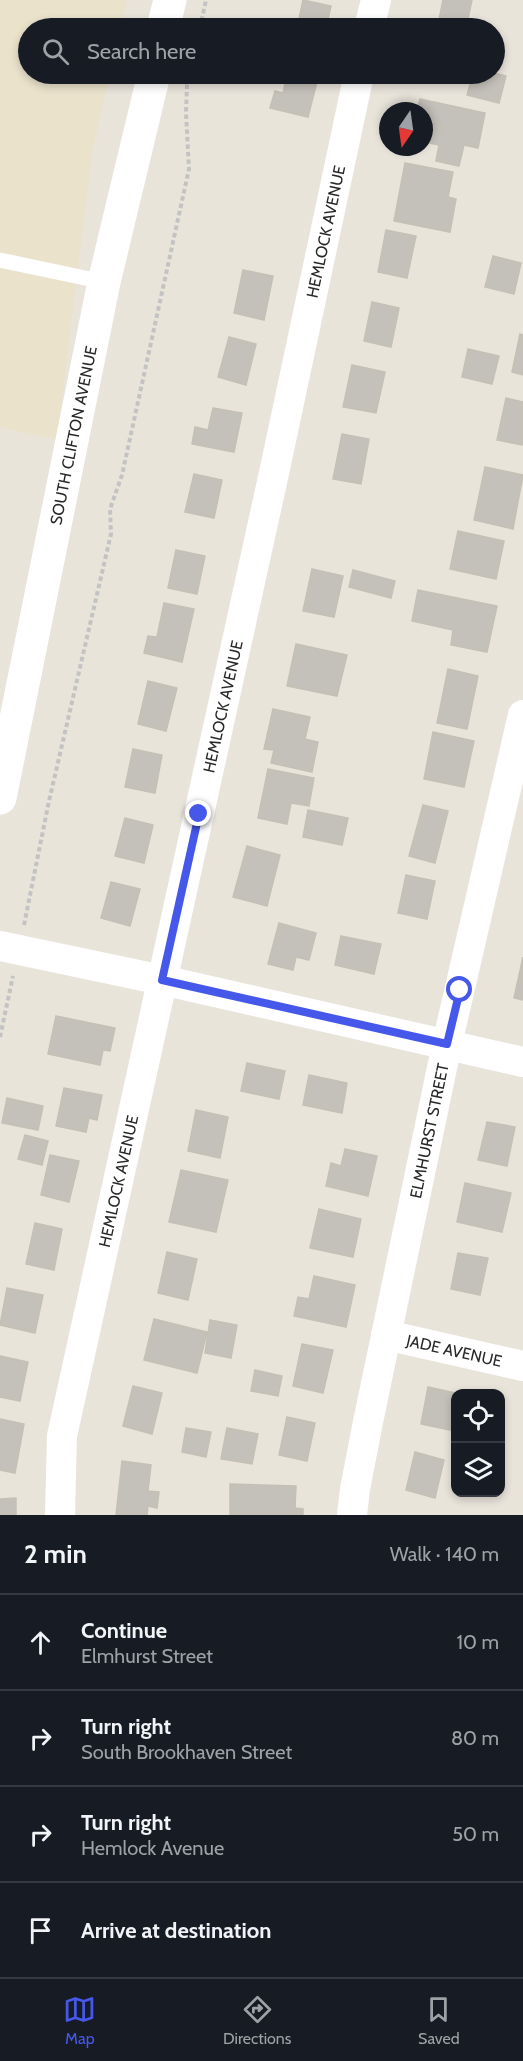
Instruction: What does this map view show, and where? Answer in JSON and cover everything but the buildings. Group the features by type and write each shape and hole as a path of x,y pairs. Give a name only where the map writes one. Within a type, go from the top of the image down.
{"street":[{"path":"166,18 170,0"},
{"path":"371,18 375,0"},
{"name":"SOUTH CLIFTON AVENUE","path":"0,798 104,282 151,84"},
{"name":"HEMLOCK AVENUE","path":"60,1515 62,1436 274,473 357,84"},
{"name":"ELMHURST STREET","path":"352,1515 356,1479 447,1044 518,761 523,715"},
{"path":"10,948 523,1062"},
{"name":"JADE AVENUE","path":"386,1335 523,1366"}],"lane":[{"path":"0,260 104,282"}],"path":[{"path":"202,18 206,0"},
{"path":"0,1037 10,948 49,801 111,534 110,509 122,475 189,169 186,113 187,84"}],"shaded area":[{"path":"0,0 127,0 123,18 18,18 18,84 108,84 92,153 57,440 0,427"}],"route":[{"path":"199,814 162,980 447,1044 460,990"}]}
